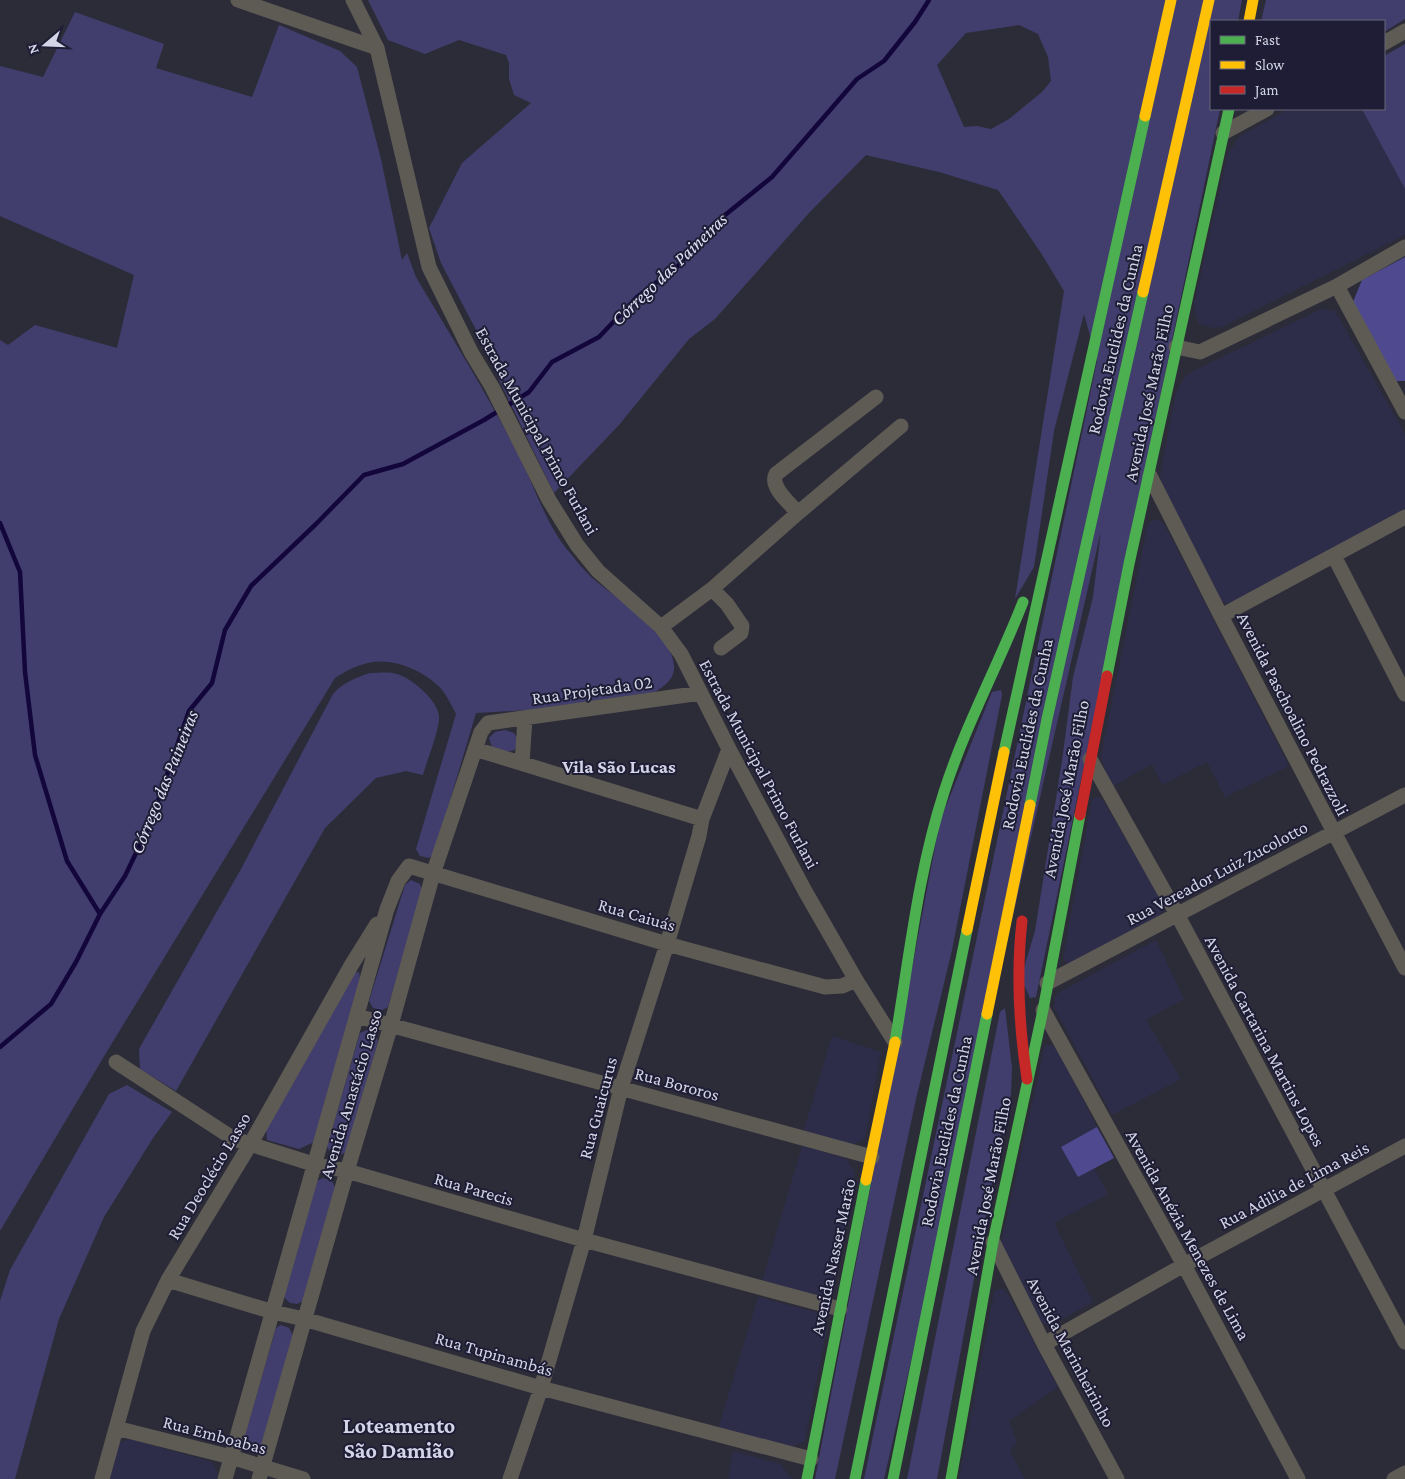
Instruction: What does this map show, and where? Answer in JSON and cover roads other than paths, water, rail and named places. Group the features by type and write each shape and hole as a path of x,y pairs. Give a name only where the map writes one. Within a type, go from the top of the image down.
{"main road":[{"name":"Rodovia Euclides da Cunha","path":"855,1479 1011,717 1171,0"},
{"name":"Rodovia Euclides da Cunha","path":"893,1479 1040,755 1209,0"},
{"path":"1249,20 1253,0"},
{"name":"Avenida José Marão Filho","path":"952,1478 993,1242 1043,1010 1129,564 1150,476 1176,347 1229,110"},
{"name":"Avenida Nasser Marão","path":"807,1479 895,1042 919,900 935,820 955,760 1018,617 1053,526"},
{"path":"1031,856 1040,755"},
{"path":"1024,910 1019,943 1017,982 1020,1031 1027,1079"}],"street":[{"path":"238,0 377,48"},
{"name":"Estrada Municipal Primo Furlani","path":"353,0 377,48 429,268 471,352 492,387 549,500 577,545 598,571 661,627 681,654 729,749 805,891 856,980 895,1042"},
{"path":"1385,42 1405,31"},
{"path":"1223,133 1265,110"},
{"path":"1176,347 1200,352 1337,286 1405,247"},
{"path":"1337,286 1401,395 1405,412"},
{"path":"798,513 774,484 776,474 876,397"},
{"path":"661,627 712,589 901,426"},
{"name":"Avenida Paschoalino Pedrazzoli","path":"1150,476 1405,968"},
{"path":"1221,616 1405,517"},
{"path":"1334,556 1405,694"},
{"path":"712,589 727,604 742,626 741,633 721,648"},
{"name":"Rua Projetada 02","path":"488,724 701,693"},
{"path":"522,763 525,719"},
{"name":"Avenida Anastácio Lasso","path":"261,1473 433,874 481,732 488,724"},
{"path":"475,749 702,819"},
{"name":"Rua Guaicurus","path":"510,1479 541,1388 584,1240 621,1088 667,944 699,836 702,819 729,749"},
{"name":"Avenida Cartarina Martins Lopes","path":"1090,759 1178,916 1405,1342"},
{"name":"Rua Vereador Luiz Zucolotto","path":"1047,983 1178,916 1405,795"},
{"name":"Avenida Anastácio Lasso","path":"225,1479 387,909 398,881 409,866"},
{"name":"Rua Caiuás","path":"409,866 667,944 825,987 842,986 856,980"},
{"name":"Rua Deoclécio Lasso","path":"102,1479 143,1331 168,1280 251,1143 352,964 387,909"},
{"name":"Avenida Anézia Menezes de Lima","path":"1043,1010 1184,1265 1298,1479"},
{"name":"Rua Bororos","path":"357,1016 872,1157"},
{"name":"Rua Parecis","path":"116,1062 234,1139 313,1164 347,1171 584,1240 840,1309"},
{"name":"Rua Adilia de Lima Reis","path":"1044,1344 1184,1265 1405,1146"},
{"name":"Avenida Marinheirinho","path":"993,1242 1044,1344 1117,1479"},
{"name":"Rua Tupinambás","path":"168,1280 273,1312 304,1319 541,1388 811,1459"},
{"name":"Rua Emboabas","path":"116,1428 231,1457 261,1473 303,1479"},
{"path":"1394,1479 1405,1473"}],"waterway":[{"name":"Córrego das Paineiras","path":"0,1047 51,1004 76,962 100,914 125,876 150,824 189,711 212,683 225,630 251,586 364,475 403,464 484,420 529,392 552,362 599,337 637,297 678,266 714,224 772,177 857,79 884,61 915,22 929,0"},
{"path":"0,523 20,572 25,672 35,755 67,861 100,914"}],"district":[{"name":"Vila São Lucas","path":"619,766"},
{"name":"Loteamento São Damião","path":"399,1438"}]}
